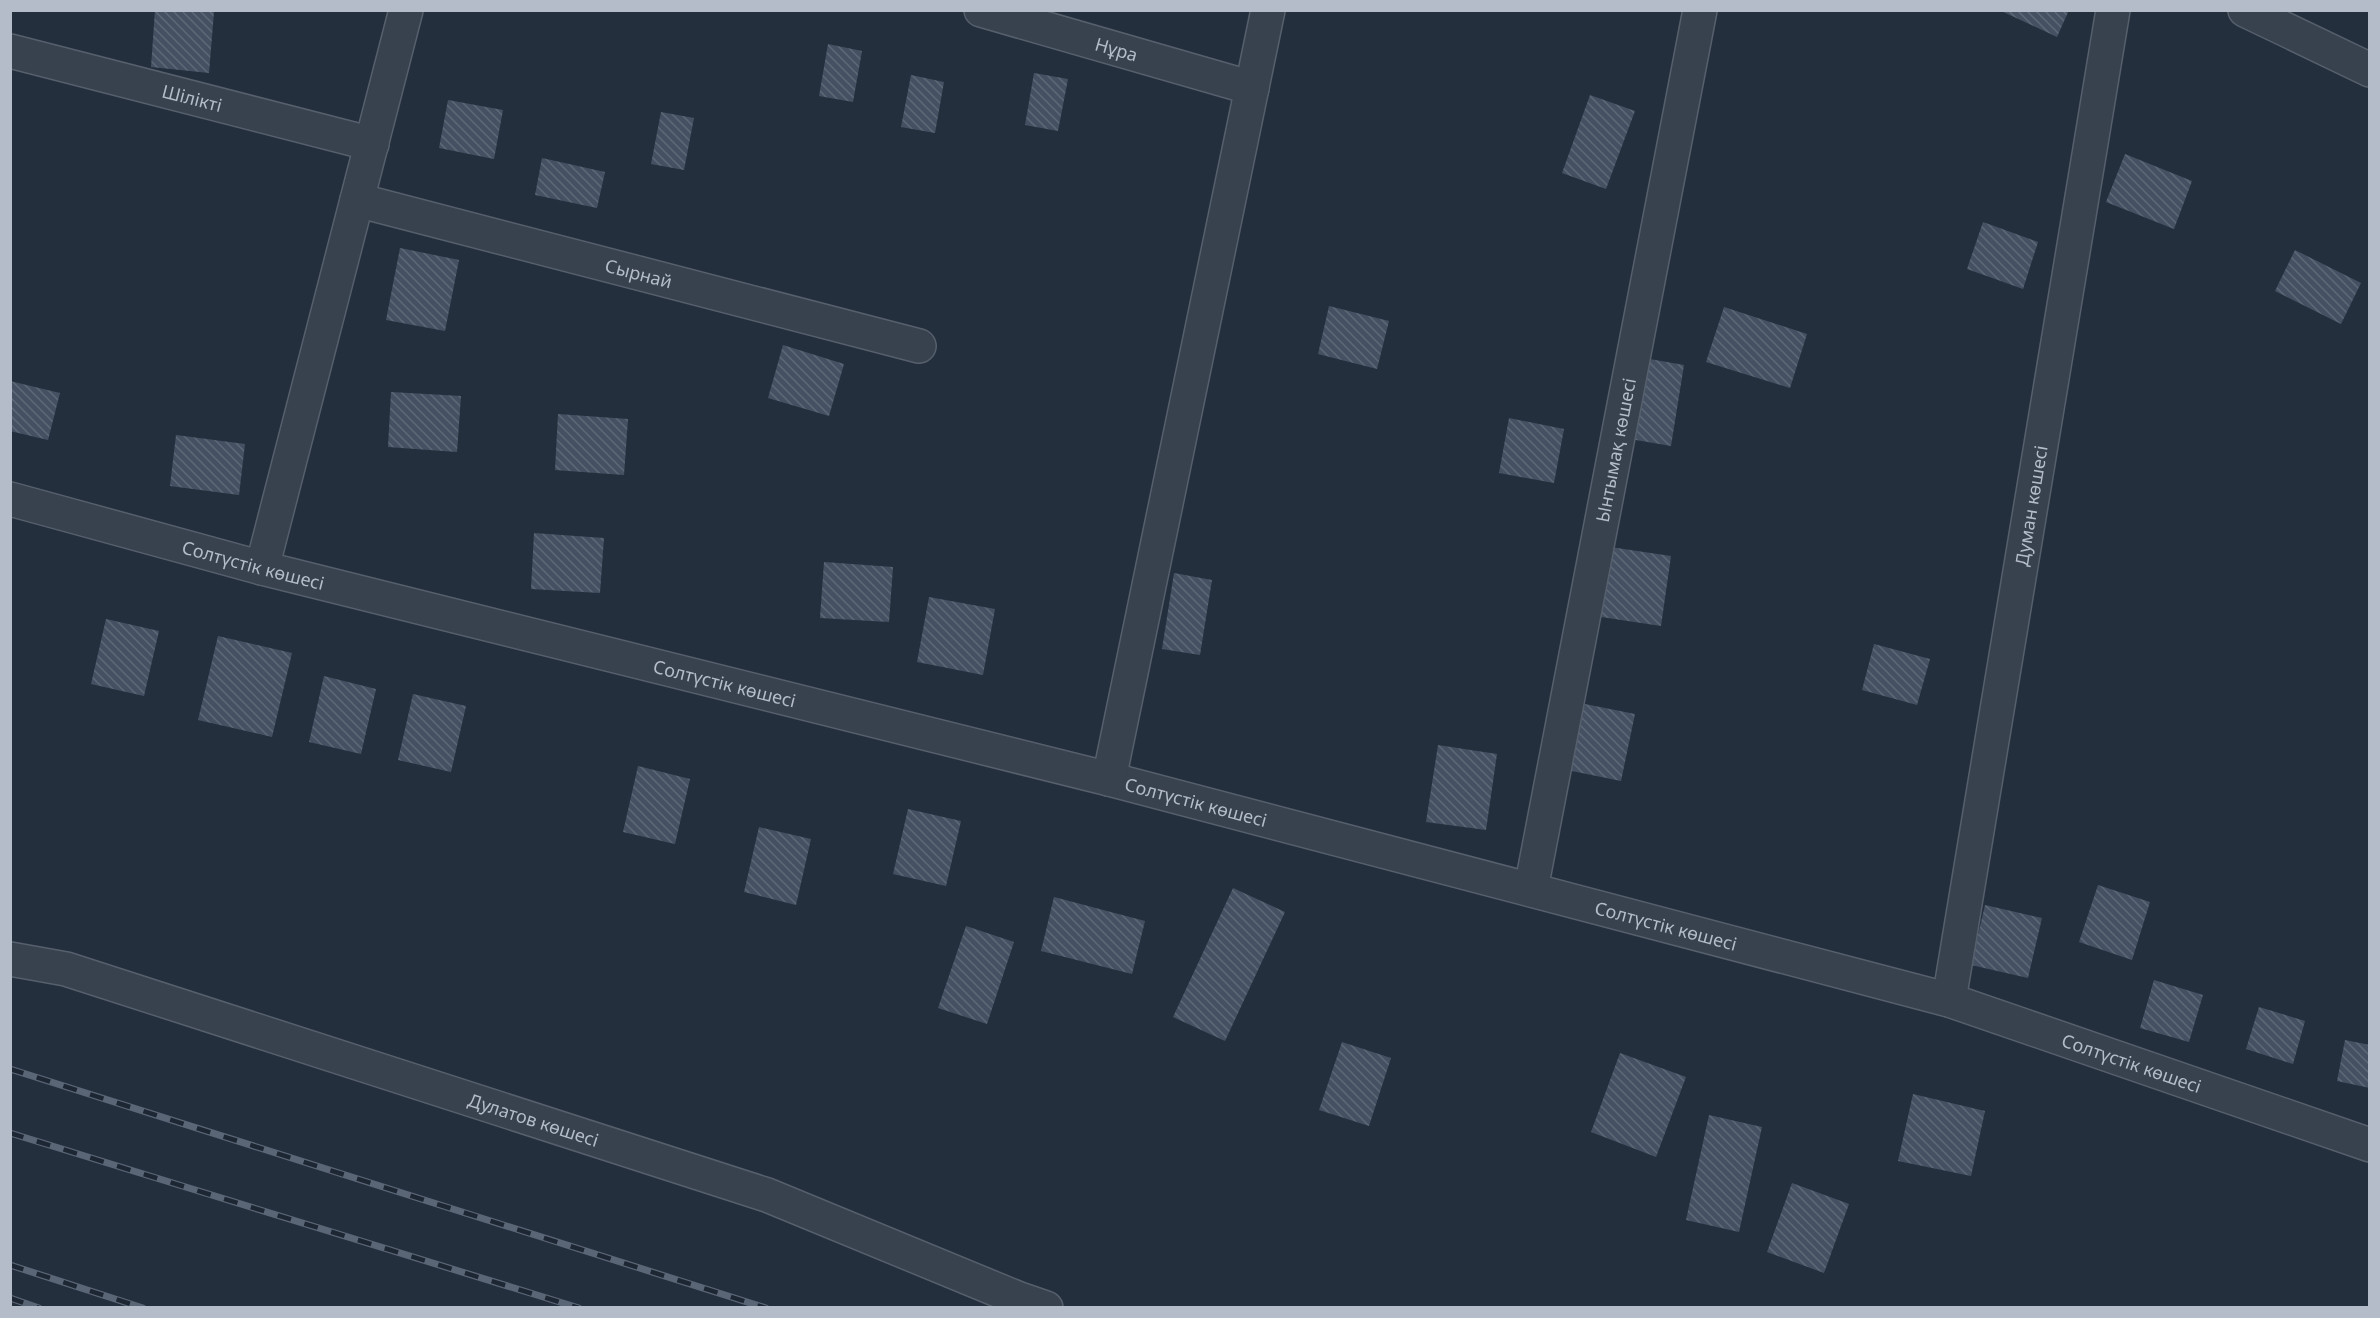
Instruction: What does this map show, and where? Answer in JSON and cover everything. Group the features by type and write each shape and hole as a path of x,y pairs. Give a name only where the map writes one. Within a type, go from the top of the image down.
{"street":[{"path":"262,568 406,10"},
{"name":"Нұра","path":"981,10 1252,88"},
{"path":"1109,778 1268,10"},
{"name":"Ынтымақ көшесі","path":"1531,889 1700,10"},
{"name":"Думан көшесі","path":"1949,1000 2113,10"},
{"path":"2245,10 2370,70"},
{"name":"Шілікті","path":"10,51 372,144"},
{"name":"Сырнай","path":"357,200 919,346"},
{"name":"Солтүстік көшесі","path":"10,499 262,568 1109,778 1949,1000 2370,1145"},
{"name":"Дулатов көшесі","path":"10,959 66,969 767,1195 1046,1308"}],"building":[{"path":"155,10 214,12 209,73 151,67"},
{"path":"1999,10 2069,10 2057,37"},
{"path":"828,44 862,51 853,102 819,96"},
{"path":"1034,73 1068,79 1058,131 1025,125"},
{"path":"911,75 944,82 935,133 901,127"},
{"path":"1590,95 1635,111 1606,189 1562,173"},
{"path":"448,100 503,110 494,159 439,148"},
{"path":"661,112 694,118 684,170 651,164"},
{"path":"2125,154 2192,181 2174,229 2106,202"},
{"path":"542,158 605,172 597,208 535,195"},
{"path":"1983,222 2038,242 2023,289 1967,269"},
{"path":"400,248 459,260 445,331 386,320"},
{"path":"2295,250 2361,283 2341,324 2275,291"},
{"path":"1329,306 1389,321 1377,369 1318,354"},
{"path":"1724,307 1807,334 1790,388 1706,362"},
{"path":"783,345 844,364 829,416 768,398"},
{"path":"1644,358 1684,365 1671,446 1630,439"},
{"path":"10,381 60,393 48,440 10,431"},
{"path":"391,392 461,396 457,452 388,447"},
{"path":"558,414 628,419 624,475 555,470"},
{"path":"1509,418 1564,429 1554,483 1499,473"},
{"path":"176,435 245,444 239,495 170,486"},
{"path":"534,533 604,538 600,593 531,589"},
{"path":"1597,545 1671,556 1661,626 1588,615"},
{"path":"824,562 893,567 889,622 820,618"},
{"path":"1174,573 1212,580 1200,655 1162,649"},
{"path":"929,597 995,609 983,675 917,662"},
{"path":"106,619 159,631 144,696 91,684"},
{"path":"218,636 292,653 272,737 198,720"},
{"path":"1874,644 1930,659 1917,705 1862,690"},
{"path":"324,676 376,689 361,754 309,742"},
{"path":"413,694 466,706 451,772 398,760"},
{"path":"1570,701 1635,714 1621,781 1557,768"},
{"path":"1438,745 1497,754 1486,830 1426,822"},
{"path":"638,766 690,779 675,844 623,832"},
{"path":"908,809 961,821 946,886 893,874"},
{"path":"759,827 811,839 796,905 744,892"},
{"path":"2098,885 2150,902 2132,960 2079,942"},
{"path":"1233,888 1285,912 1225,1041 1173,1017"},
{"path":"1054,897 1145,921 1132,974 1041,951"},
{"path":"1985,905 2042,918 2028,978 1971,965"},
{"path":"966,926 1014,942 987,1024 938,1008"},
{"path":"2154,980 2203,995 2189,1042 2140,1028"},
{"path":"2259,1007 2305,1021 2293,1064 2246,1049"},
{"path":"2345,1040 2370,1045 2370,1088 2337,1081"},
{"path":"1342,1042 1391,1058 1369,1126 1319,1110"},
{"path":"1620,1053 1686,1077 1656,1157 1591,1132"},
{"path":"1913,1094 1985,1111 1971,1176 1898,1161"},
{"path":"1709,1115 1762,1127 1739,1232 1686,1220"},
{"path":"1792,1183 1849,1204 1824,1273 1767,1252"}],"railway":[{"path":"10,1069 766,1308"},
{"path":"10,1133 579,1308"},
{"path":"10,1265 143,1308"},
{"path":"10,1298 39,1308"}]}
